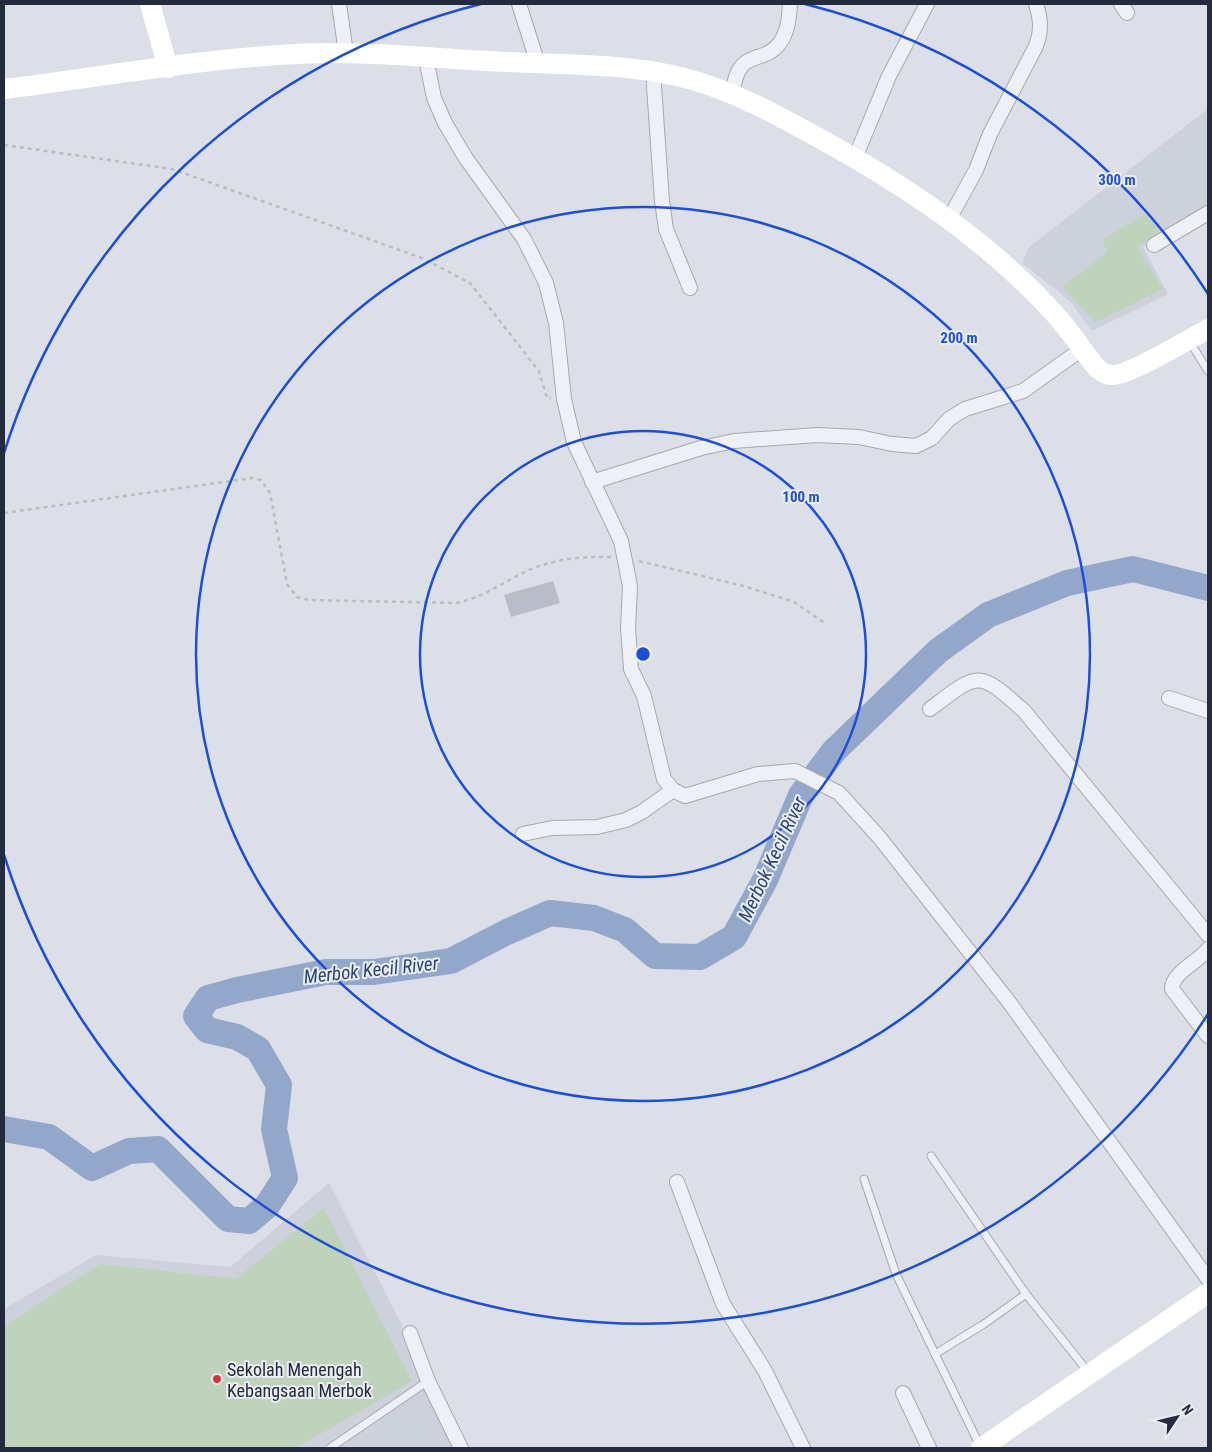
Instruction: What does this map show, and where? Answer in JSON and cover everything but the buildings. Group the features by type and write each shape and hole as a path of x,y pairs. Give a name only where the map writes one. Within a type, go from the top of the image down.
{"street":[{"path":"150,4 168,68"},
{"path":"339,4 346,53"},
{"path":"519,4 538,64"},
{"path":"732,95 738,71 744,63 770,52 780,42 786,31 790,4"},
{"path":"855,158 889,76 927,4"},
{"path":"949,219 1040,36 1041,26 1036,4"},
{"path":"4,89 225,59 298,54 346,53 653,72 692,80 764,109 855,158 949,219 1038,296 1055,314 1097,368 1112,376 1129,371 1208,328"},
{"path":"426,59 434,98 445,123 480,179 524,239 546,284 556,323 564,399 574,442 592,482 614,523 625,558 630,586 628,628 631,669 644,696 661,772 673,790 684,796 758,774 795,771 839,793 885,844 1009,1002 1208,1279"},
{"path":"653,72 662,201 666,229 690,288"},
{"path":"1154,245 1208,213"},
{"path":"592,482 701,448 734,441 818,435 859,437 892,444 916,446 932,438 949,419 965,409 1023,391 1082,349"},
{"path":"930,709 964,684 974,680 984,680 1002,691 1024,711 1208,935"},
{"path":"1169,698 1208,711"},
{"path":"523,834 552,828 597,827 626,820 642,812 673,790"},
{"path":"1208,949 1174,980 1172,989 1208,1036"},
{"path":"677,1182 723,1304 766,1371 803,1448"},
{"path":"981,1448 1208,1293"},
{"path":"410,1333 428,1382 461,1448"},
{"path":"903,1393 929,1448"}],"lane":[{"path":"1189,339 1208,371"},
{"path":"931,1156 1026,1294 1090,1374"},
{"path":"864,1179 896,1274 981,1448"},
{"path":"935,1354 984,1324 1026,1294"},
{"path":"330,1448 428,1382"}],"path":[{"path":"4,145 172,170 422,258 470,283 539,371 547,398 564,399"},
{"path":"4,513 252,478 261,480 270,493 287,584 297,597 310,600 456,603 467,601 529,570 563,560 596,556 625,558 744,586 794,602 826,624"}],"shaded area":[{"path":"1208,109 1208,211 1143,247 1168,294 1092,331 1070,301 1022,263 1029,247"},
{"name":"Sekolah Menengah Kebangsaan Merbok","path":"329,1183 465,1448 4,1448 4,1309 96,1255 230,1267"}],"green space":[{"path":"1147,213 1159,232 1137,247 1163,289 1096,322 1062,287 1108,252 1102,240"},
{"name":"Sekolah Menengah Kebangsaan Merbok","path":"324,1208 412,1381 296,1448 4,1448 4,1327 100,1264 236,1279"}],"waterway":[{"name":"Merbok Kecil River","path":"4,1129 49,1137 92,1168 129,1151 158,1149 228,1219 249,1221 267,1206 285,1178 274,1129 279,1085 258,1049 237,1037 207,1030 196,1016 208,998 237,990 326,972 374,972 451,961 507,932 550,913 594,918 625,930 655,956 700,957 734,937 765,880 801,795 834,751 938,651 988,615 1067,583 1133,569 1208,588"}],"place":[{"name":"Sekolah Menengah Kebangsaan Merbok","path":"217,1379"}]}
